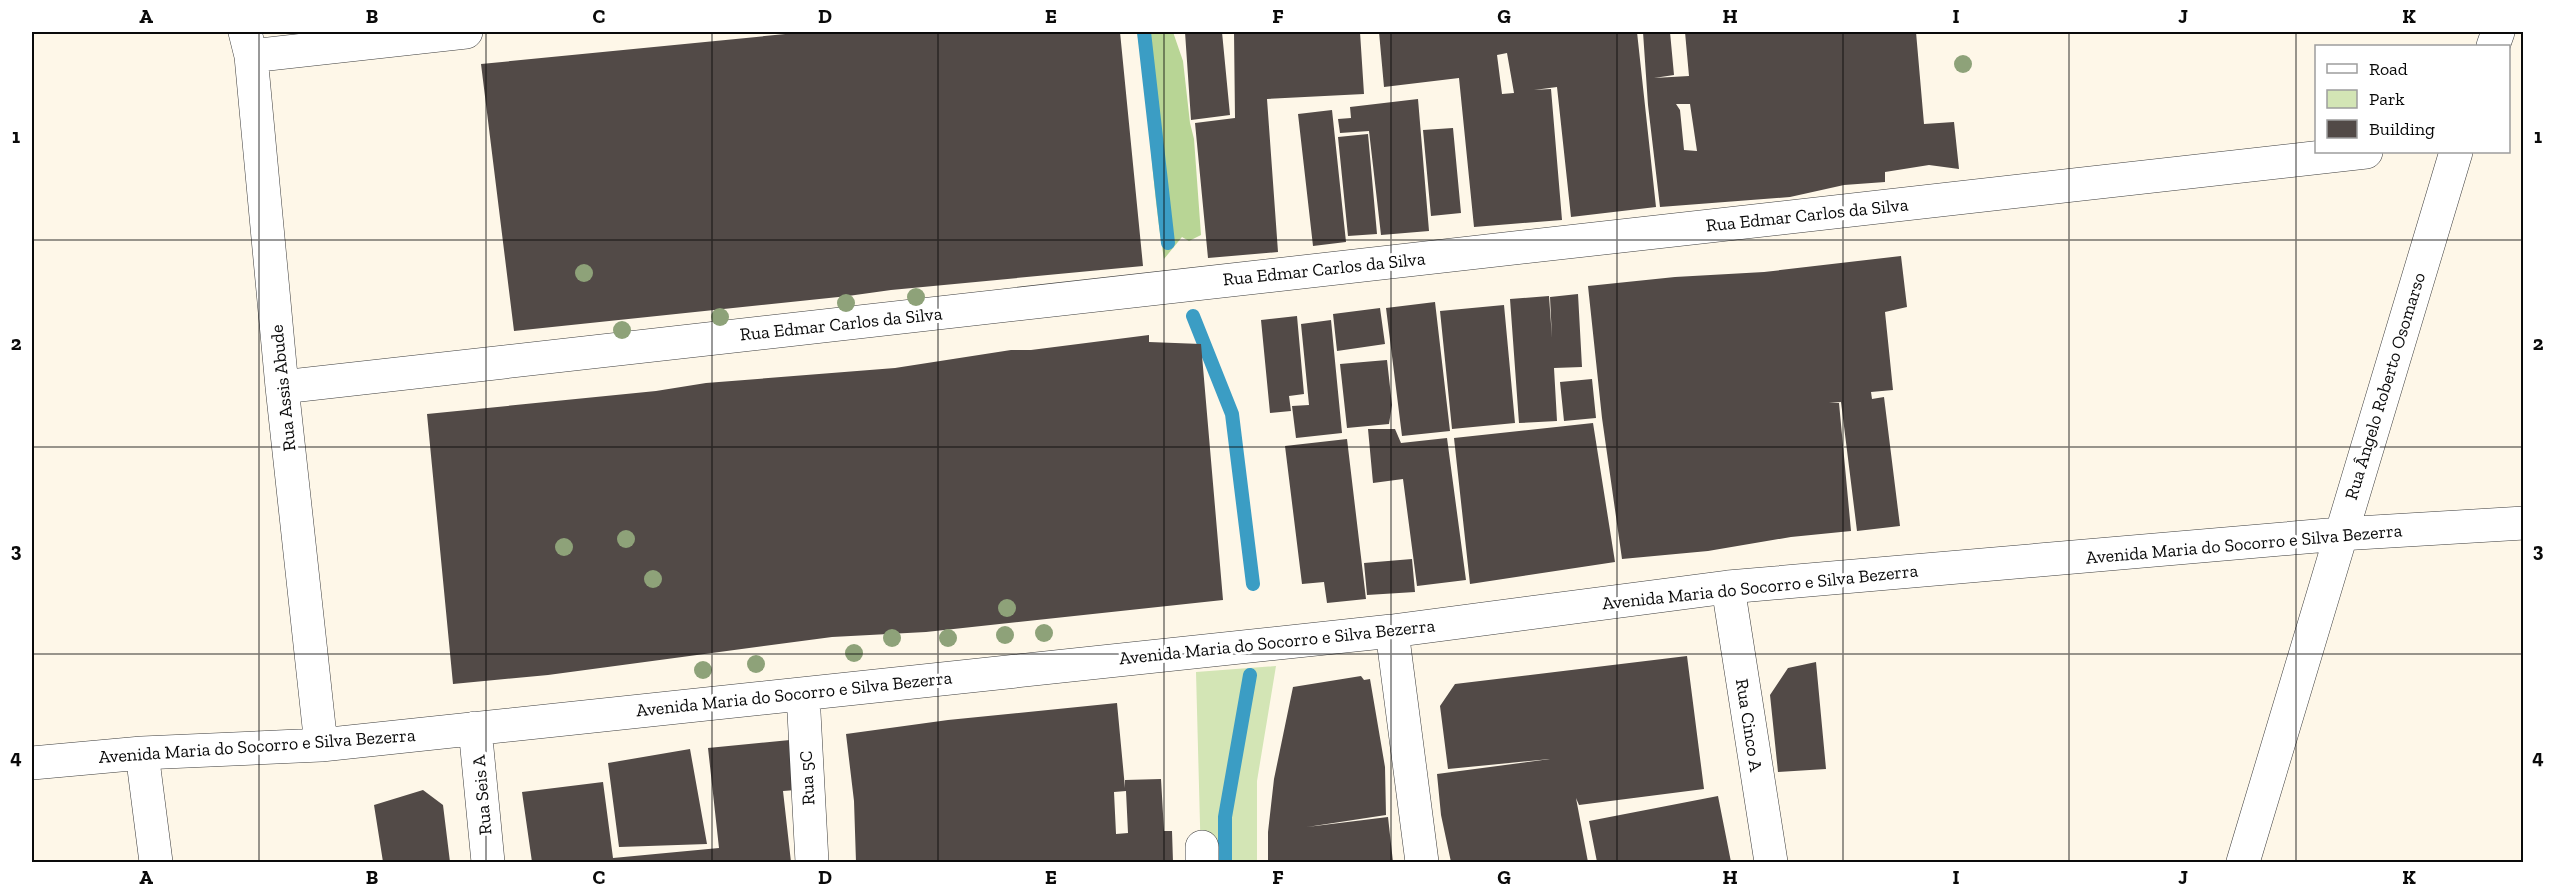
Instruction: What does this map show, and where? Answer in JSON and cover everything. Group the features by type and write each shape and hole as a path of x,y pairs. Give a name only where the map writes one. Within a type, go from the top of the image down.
{"street":[{"path":"248,44 466,32"},
{"name":"Rua Assis Abude","path":"248,44 321,745"},
{"name":"Rua Edmar Carlos da Silva","path":"282,387 2357,153"},
{"name":"Rua Ângelo Roberto Osomarso","path":"2243,862 2456,153"},
{"name":"Avenida Maria do Socorro e Silva Bezerra","path":"32,763 142,753 321,745 1392,631 1728,588 2340,534 2523,523"},
{"name":"Rua Cinco A","path":"1728,588 1771,862"},
{"path":"1392,631 1422,862"},
{"name":"Rua 5C","path":"803,693 812,862"},
{"name":"Rua Seis A","path":"475,728 488,862"},
{"path":"142,753 156,862"}],"green space":[{"path":"1137,32 1173,32 1183,61 1194,139 1201,235 1189,241 1182,237 1164,259 1145,89"},
{"path":"1276,666 1257,781 1257,862 1201,862 1196,672"}],"building":[{"path":"806,32 1120,32 1143,266 891,290 514,331 481,64"},
{"path":"1185,32 1222,32 1230,115 1191,120"},
{"path":"1234,32 1360,32 1364,94 1267,99 1278,252 1208,258 1195,123 1235,118"},
{"path":"1379,32 1637,32 1656,207 1571,217 1557,87 1534,90 1551,89 1562,220 1474,227 1459,78 1384,87","holes":["1507,53 1514,93 1502,94 1497,55"]},
{"path":"1643,32 1670,32 1674,75 1654,78 1689,76 1685,32 1916,32 1924,124 1954,122 1959,169 1929,165 1885,172 1885,182 1844,185 1790,197 1660,207 1648,105","holes":["1676,104 1690,104 1697,151 1684,150 1680,110"]},
{"path":"1418,99 1429,231 1381,235 1369,131 1340,133 1338,119 1351,118 1350,107"},
{"path":"1332,110 1346,242 1313,246 1298,114"},
{"path":"1453,128 1461,213 1431,216 1423,130"},
{"path":"1368,134 1377,234 1348,236 1338,137"},
{"path":"1901,256 1907,307 1885,312 1893,390 1871,392 1872,399 1884,397 1900,526 1857,531 1841,402 1829,403 1839,403 1851,531 1791,537 1708,551 1622,559 1602,418 1588,286 1675,277 1764,272"},
{"path":"1578,294 1582,367 1554,368 1557,421 1519,423 1510,299 1549,296 1552,338 1550,297"},
{"path":"1435,302 1450,431 1402,436 1386,308"},
{"path":"1504,305 1515,423 1452,429 1440,311"},
{"path":"1380,308 1385,344 1337,351 1333,314"},
{"path":"1297,316 1304,394 1289,396 1291,411 1270,413 1261,320"},
{"path":"1331,320 1342,433 1296,438 1292,406 1309,405 1301,324"},
{"path":"1149,335 1149,342 1201,344 1223,600 926,632 832,637 548,675 453,684 427,414 656,391 706,383 895,368 1011,350 1031,350"},
{"path":"1387,360 1392,405 1389,424 1347,428 1340,364"},
{"path":"1592,379 1596,418 1564,421 1560,382"},
{"path":"1593,423 1615,562 1470,584 1454,438"},
{"path":"1368,429 1395,429 1401,443 1447,438 1466,580 1417,586 1403,479 1373,483"},
{"path":"1347,439 1366,599 1327,603 1324,582 1302,584 1285,446"},
{"path":"1412,559 1415,592 1367,595 1364,563"},
{"path":"1687,656 1704,789 1579,805 1576,798 1588,862 1451,862 1441,815 1437,774 1550,759 1448,769 1440,706 1455,684"},
{"path":"1816,662 1826,769 1778,772 1770,695 1788,668"},
{"path":"1361,676 1364,680 1370,679 1385,767 1386,815 1307,827 1388,817 1393,862 1268,862 1268,832 1274,779 1293,687"},
{"path":"1117,703 1125,788 1125,780 1161,779 1164,831 1172,831 1173,862 856,862 854,801 846,734 948,720","holes":["1126,791 1128,833 1116,834 1114,792"]},
{"path":"790,740 796,790 783,791 791,862 532,862 522,792 603,782 613,858 719,848 708,748"},
{"path":"690,749 707,844 619,847 608,763"},
{"path":"423,790 443,805 450,862 383,862 374,805"},
{"path":"1718,796 1731,862 1597,862 1589,821"}],"waterway":[{"path":"1144,32 1168,243"},
{"path":"1193,316 1232,414 1253,584"},
{"path":"1225,862 1225,817 1250,675"}]}
